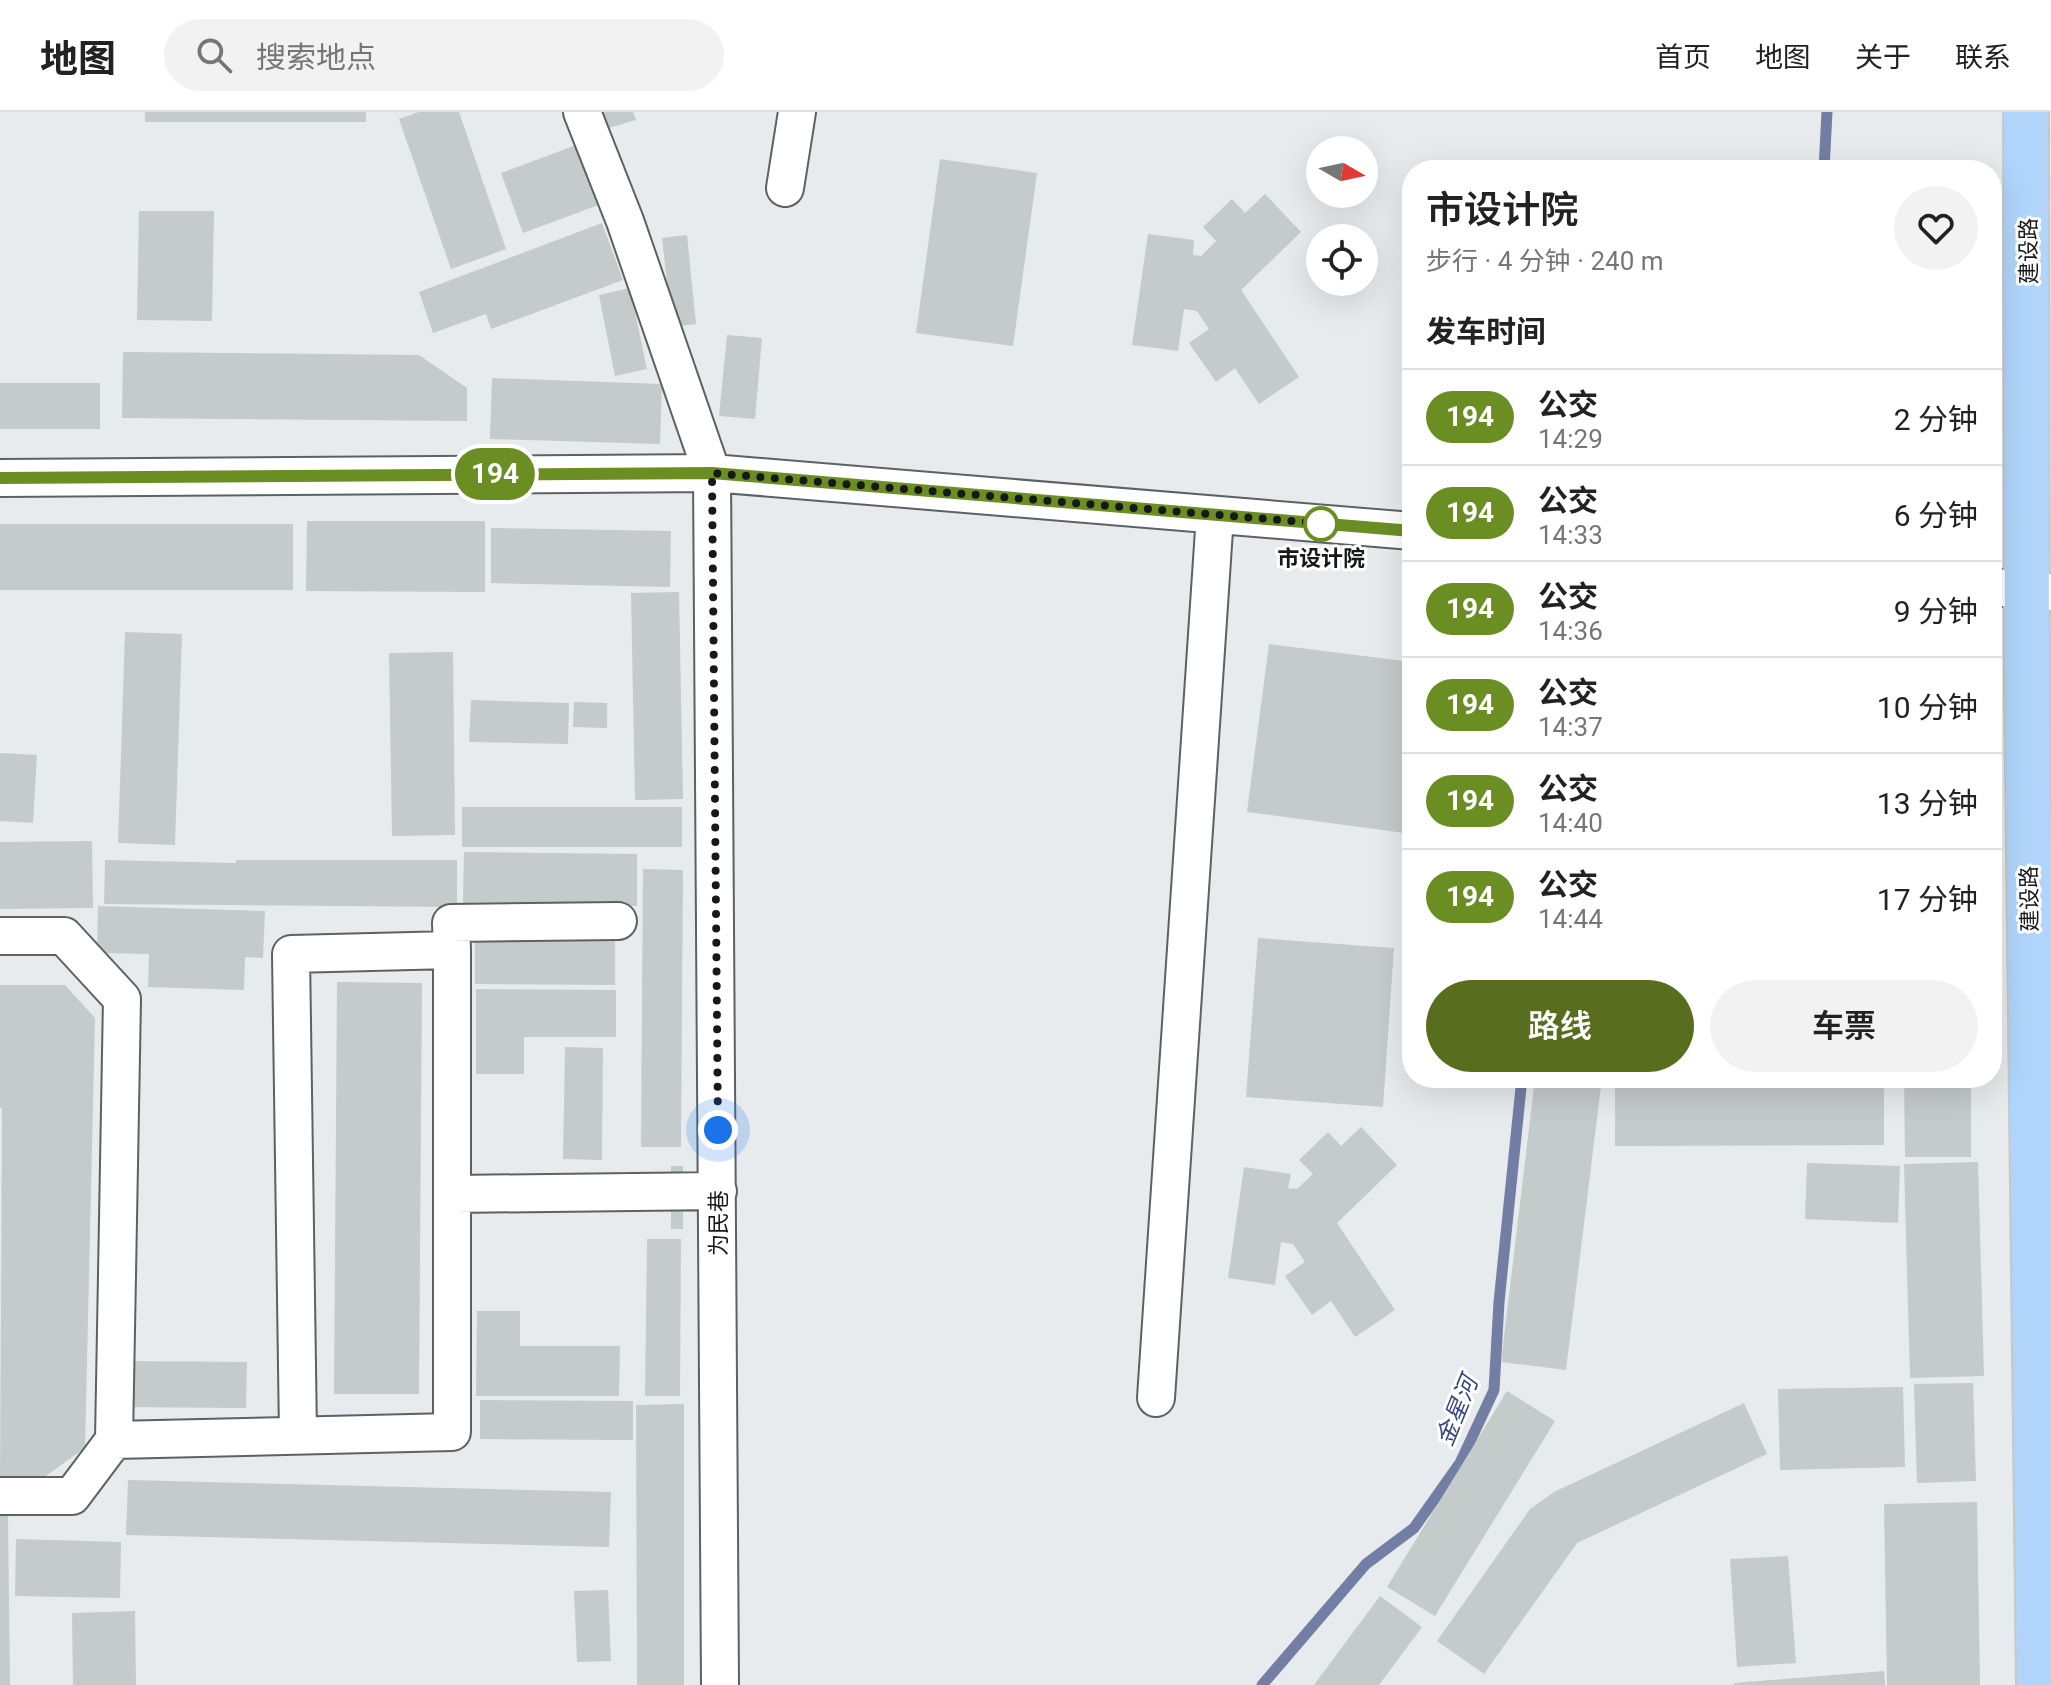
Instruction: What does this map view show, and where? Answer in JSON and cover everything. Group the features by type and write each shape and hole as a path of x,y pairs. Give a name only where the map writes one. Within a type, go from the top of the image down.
{"main road":[{"name":"建设路","path":"2026,112 2039,337 2023,590 2039,1685"}],"street":[{"name":"为民巷","path":"582,112 625,221 712,473 720,1685"},
{"path":"785,188 797,112"},
{"path":"0,478 712,473 1402,530"},
{"path":"1156,1398 1215,515"},
{"path":"114,1440 452,1432 454,1194 451,923 618,921"},
{"path":"0,936 64,936 122,999 114,1440 72,1496 0,1496"},
{"path":"298,1435 291,954 452,950"},
{"path":"454,1194 718,1191"}],"building":[{"path":"145,112 366,112 366,122 145,122"},
{"path":"419,112 459,112 506,249 451,269 399,119"},
{"path":"592,112 633,112 636,120 598,131"},
{"path":"579,144 601,204 523,233 501,173"},
{"path":"940,159 1037,173 1013,346 916,333"},
{"path":"1265,194 1301,232 1241,290 1299,377 1259,404 1235,368 1216,382 1189,343 1209,329 1197,311 1184,309 1178,351 1132,345 1148,234 1194,240 1193,255 1201,256 1216,241 1203,227 1232,199 1245,213"},
{"path":"139,211 214,211 212,321 137,320"},
{"path":"602,223 623,280 491,329 486,314 433,333 419,292"},
{"path":"687,235 696,324 672,327 662,238"},
{"path":"630,288 647,369 615,376 599,295"},
{"path":"727,335 762,338 755,419 719,416"},
{"path":"123,352 419,355 467,388 467,421 122,418"},
{"path":"492,378 662,384 660,444 490,439"},
{"path":"0,383 100,383 100,429 0,429"},
{"path":"307,521 485,521 485,592 306,591"},
{"path":"0,524 293,524 293,590 0,590"},
{"path":"491,528 671,531 670,587 491,583"},
{"path":"679,592 683,799 635,800 631,593"},
{"path":"125,632 182,634 175,845 118,843"},
{"path":"1269,644 1402,661 1402,833 1247,812"},
{"path":"453,652 455,835 392,836 389,653"},
{"path":"471,700 569,703 568,744 469,742"},
{"path":"574,702 607,703 607,728 573,727"},
{"path":"0,753 37,755 33,823 0,821"},
{"path":"462,807 682,807 682,847 462,847"},
{"path":"92,841 93,908 0,909 0,842"},
{"path":"464,852 637,854 637,906 463,904"},
{"path":"105,860 236,863 236,860 457,860 457,907 104,904"},
{"path":"643,869 683,870 681,1147 641,1147"},
{"path":"98,906 265,911 263,958 245,957 244,990 148,987 149,954 97,953"},
{"path":"475,935 615,936 615,985 475,984"},
{"path":"1258,938 1394,948 1383,1107 1246,1097"},
{"path":"337,982 422,983 419,1394 334,1394"},
{"path":"0,985 65,985 95,1018 85,1448 40,1480 0,1480"},
{"path":"476,989 616,990 616,1037 524,1037 524,1074 476,1074"},
{"path":"565,1047 603,1048 602,1160 563,1159"},
{"path":"1534,1088 1601,1088 1566,1370 1501,1362"},
{"path":"1615,1088 1884,1088 1884,1145 1615,1146"},
{"path":"1904,1088 1971,1088 1971,1157 1905,1157"},
{"path":"1361,1127 1397,1165 1337,1223 1395,1310 1355,1337 1331,1301 1312,1315 1285,1276 1305,1262 1293,1244 1281,1242 1275,1285 1228,1278 1244,1167 1291,1174 1288,1188 1297,1189 1313,1174 1299,1160 1328,1132 1341,1146"},
{"path":"1978,1162 1984,1376 1910,1378 1904,1164"},
{"path":"1807,1163 1900,1166 1898,1223 1805,1219"},
{"path":"671,1166 683,1166 683,1229 671,1229"},
{"path":"647,1239 681,1239 680,1396 645,1396"},
{"path":"477,1311 520,1311 520,1346 620,1346 619,1396 476,1396"},
{"path":"120,1361 247,1362 246,1408 119,1407"},
{"path":"1973,1383 1976,1481 1917,1483 1914,1384"},
{"path":"1903,1387 1905,1467 1780,1470 1778,1389"},
{"path":"1507,1391 1555,1421 1435,1616 1387,1587"},
{"path":"480,1400 633,1401 633,1440 480,1439"},
{"path":"1744,1403 1767,1454 1577,1543 1484,1674 1437,1641 1530,1509 1554,1492"},
{"path":"684,1404 684,1685 637,1685 636,1405"},
{"path":"128,1480 611,1492 609,1547 126,1535"},
{"path":"1977,1502 1980,1685 1887,1685 1884,1504"},
{"path":"0,1515 8,1515 10,1685 0,1685"},
{"path":"16,1539 121,1542 120,1598 15,1596"},
{"path":"1788,1556 1796,1663 1737,1667 1730,1559"},
{"path":"608,1590 611,1661 577,1662 574,1591"},
{"path":"1380,1596 1422,1627 1379,1685 1314,1685"},
{"path":"135,1611 136,1685 73,1685 72,1613"},
{"path":"1884,1671 1885,1685 1734,1685 1734,1683"}],"waterway":[{"name":"金星河","path":"1825,160 1827,112"},
{"name":"金星河","path":"1262,1685 1366,1564 1414,1528 1460,1463 1494,1390 1499,1302 1521,1088"}],"bus line":[{"name":"194","path":"0,478 712,473 1402,530"}],"place":[{"name":"市设计院","path":"1321,524"}],"route":[{"path":"718,1130 712,473 1328,524 1321,524"}]}
